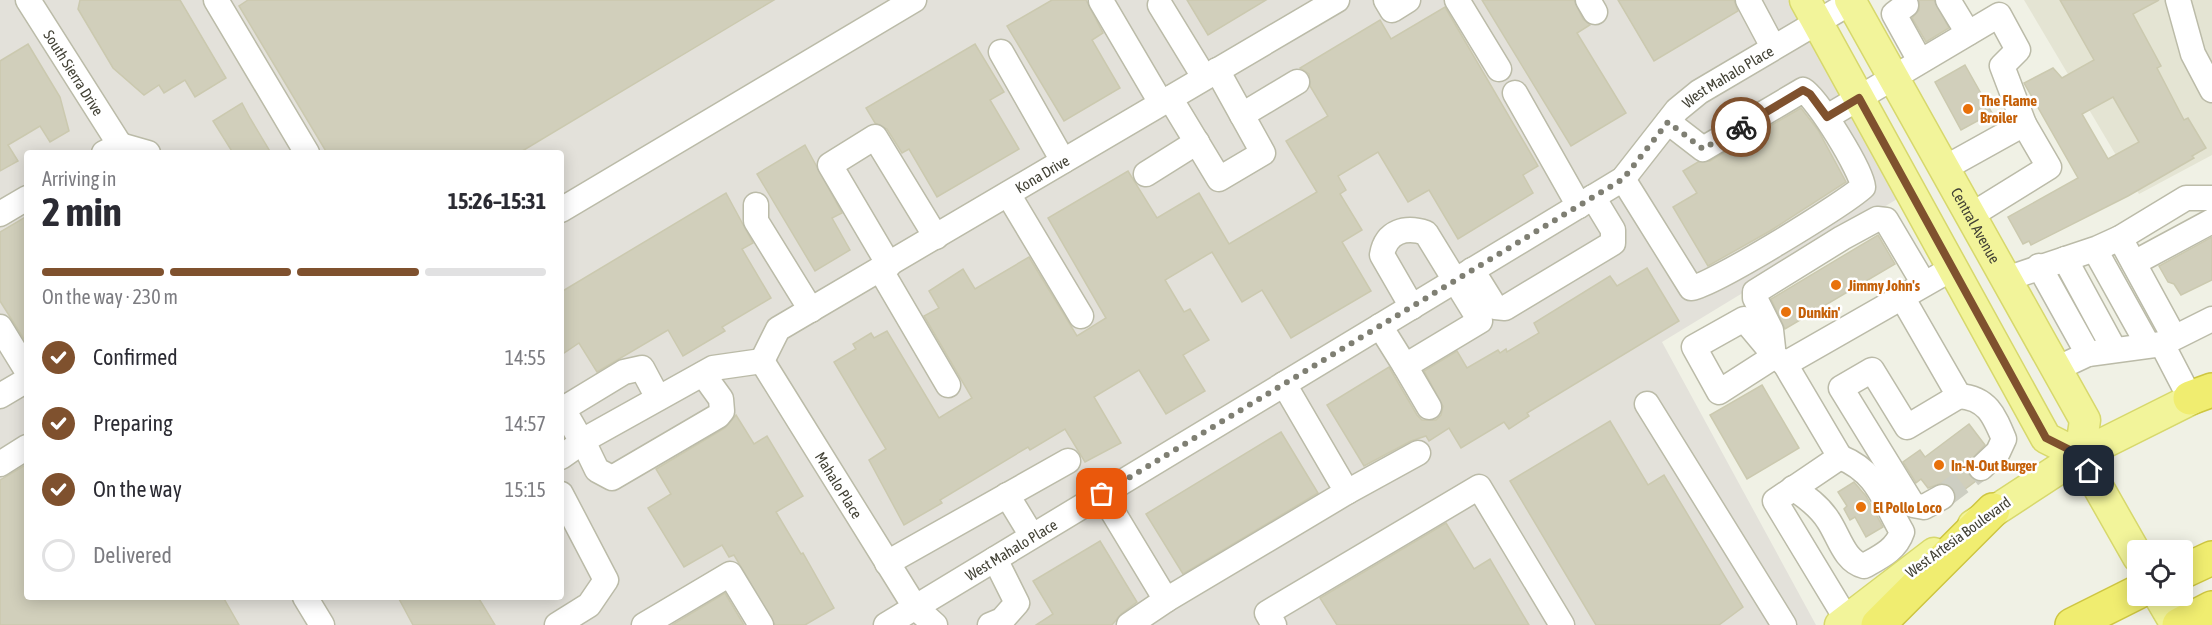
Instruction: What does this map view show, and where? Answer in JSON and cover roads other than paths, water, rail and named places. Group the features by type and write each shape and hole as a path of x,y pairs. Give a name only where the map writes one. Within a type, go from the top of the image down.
{"highway":[{"path":"1855,623 1993,510"},
{"path":"2193,567 2212,558"},
{"path":"2072,625 2127,598"},
{"path":"2177,625 2212,608"}],"main road":[{"name":"Central Avenue","path":"1852,1 1943,169 2085,420 2080,455"},
{"path":"1811,11 2046,438 2080,455 2128,540"},
{"path":"1970,300 2006,279"},
{"name":"West Artesia Boulevard","path":"1993,510 2080,455 2205,392"},
{"path":"2165,606 2177,625"}],"street":[{"name":"South Sierra Drive","path":"28,0 115,150"},
{"path":"216,0 305,150"},
{"path":"564,208 914,0"},
{"name":"Kona Drive","path":"762,361 778,328 1337,0"},
{"path":"1386,0 1392,10 1408,0"},
{"path":"1457,0 1499,69"},
{"path":"1748,0 1773,47"},
{"path":"1948,0 1968,33"},
{"path":"2178,0 2193,54 2212,90"},
{"path":"1101,1 1166,101 1197,142 1219,179 1263,153 1242,115 1160,5"},
{"name":"West Mahalo Place","path":"886,625 1623,179 1677,110 1699,92 1773,47 1811,11 1852,1"},
{"path":"1906,5 1894,14 1920,61"},
{"path":"1827,117 1968,33 1994,8 2018,50 2002,66 2024,124 2049,167 1970,216"},
{"path":"1001,52 1063,161"},
{"path":"1242,115 1297,82"},
{"path":"1623,179 1691,288 1698,288 1812,222 1863,187 1827,117 1810,94 1803,90 1703,149 1668,122"},
{"path":"1412,307 1382,255 1384,244 1393,235 1412,228 1426,233 1495,307 1505,308 1613,243 1613,230 1586,201 1515,93"},
{"path":"1943,169 2024,124"},
{"path":"936,237 875,137 830,165 948,385"},
{"path":"1146,174 1197,142"},
{"path":"1008,194 1081,316"},
{"path":"2006,279 2039,266 2095,250 2120,238 2186,198 2212,198"},
{"path":"0,214 24,200"},
{"path":"756,205 756,221 811,310"},
{"path":"1793,488 1812,502 1828,519 1850,559 1864,566 1883,555 1899,540 1902,532 1869,474 1856,464 1840,457 1780,360 1771,330 1755,298 1755,292 1877,219 1886,220 1924,284"},
{"path":"2134,263 2212,221"},
{"path":"2120,238 2134,263 2161,342"},
{"path":"2095,250 2161,342 2205,392"},
{"path":"2065,259 2114,349"},
{"path":"2039,266 2088,354"},
{"path":"1780,360 1953,268"},
{"path":"1405,366 1480,321 1464,275"},
{"path":"1902,297 1959,396"},
{"path":"2056,369 2088,354 2161,342 2212,319"},
{"path":"1380,326 1430,407"},
{"path":"0,327 24,366"},
{"path":"564,455 658,398 703,374 738,363 762,361"},
{"name":"Mahalo Place","path":"762,361 915,607 935,625"},
{"path":"564,408 624,372 642,368 658,398"},
{"path":"1942,497 1924,507 1913,505 1841,388 1872,370 1907,427 1959,396 1973,397 1985,404 2004,439 1998,452 1981,468"},
{"path":"564,411 597,470 612,478 718,416 722,411 721,399 703,374"},
{"path":"0,396 24,382"},
{"path":"1284,384 1347,492"},
{"path":"1647,404 1784,625"},
{"path":"0,464 24,449"},
{"path":"1129,625 1166,600 1347,492 1418,453"},
{"path":"1840,457 1775,501 1855,623"},
{"path":"887,562 1068,460"},
{"path":"1274,625 1267,614 1479,487 1562,625"},
{"path":"1102,494 1166,600"},
{"path":"1006,495 1032,536"},
{"path":"557,625 589,605 606,580 564,500"},
{"path":"990,625 1002,620 1017,603 995,559"},
{"path":"645,625 730,574 761,625"},
{"path":"307,600 322,625"}],"tunnel":[{"path":"1942,497 1981,468"}],"place":[{"name":"The Flame Broiler","path":"1968,109"},
{"name":"Jimmy John's","path":"1836,285"},
{"name":"Dunkin'","path":"1786,312"},
{"name":"In-N-Out Burger","path":"1939,465"},
{"name":"El Pollo Loco","path":"1861,507"}]}
